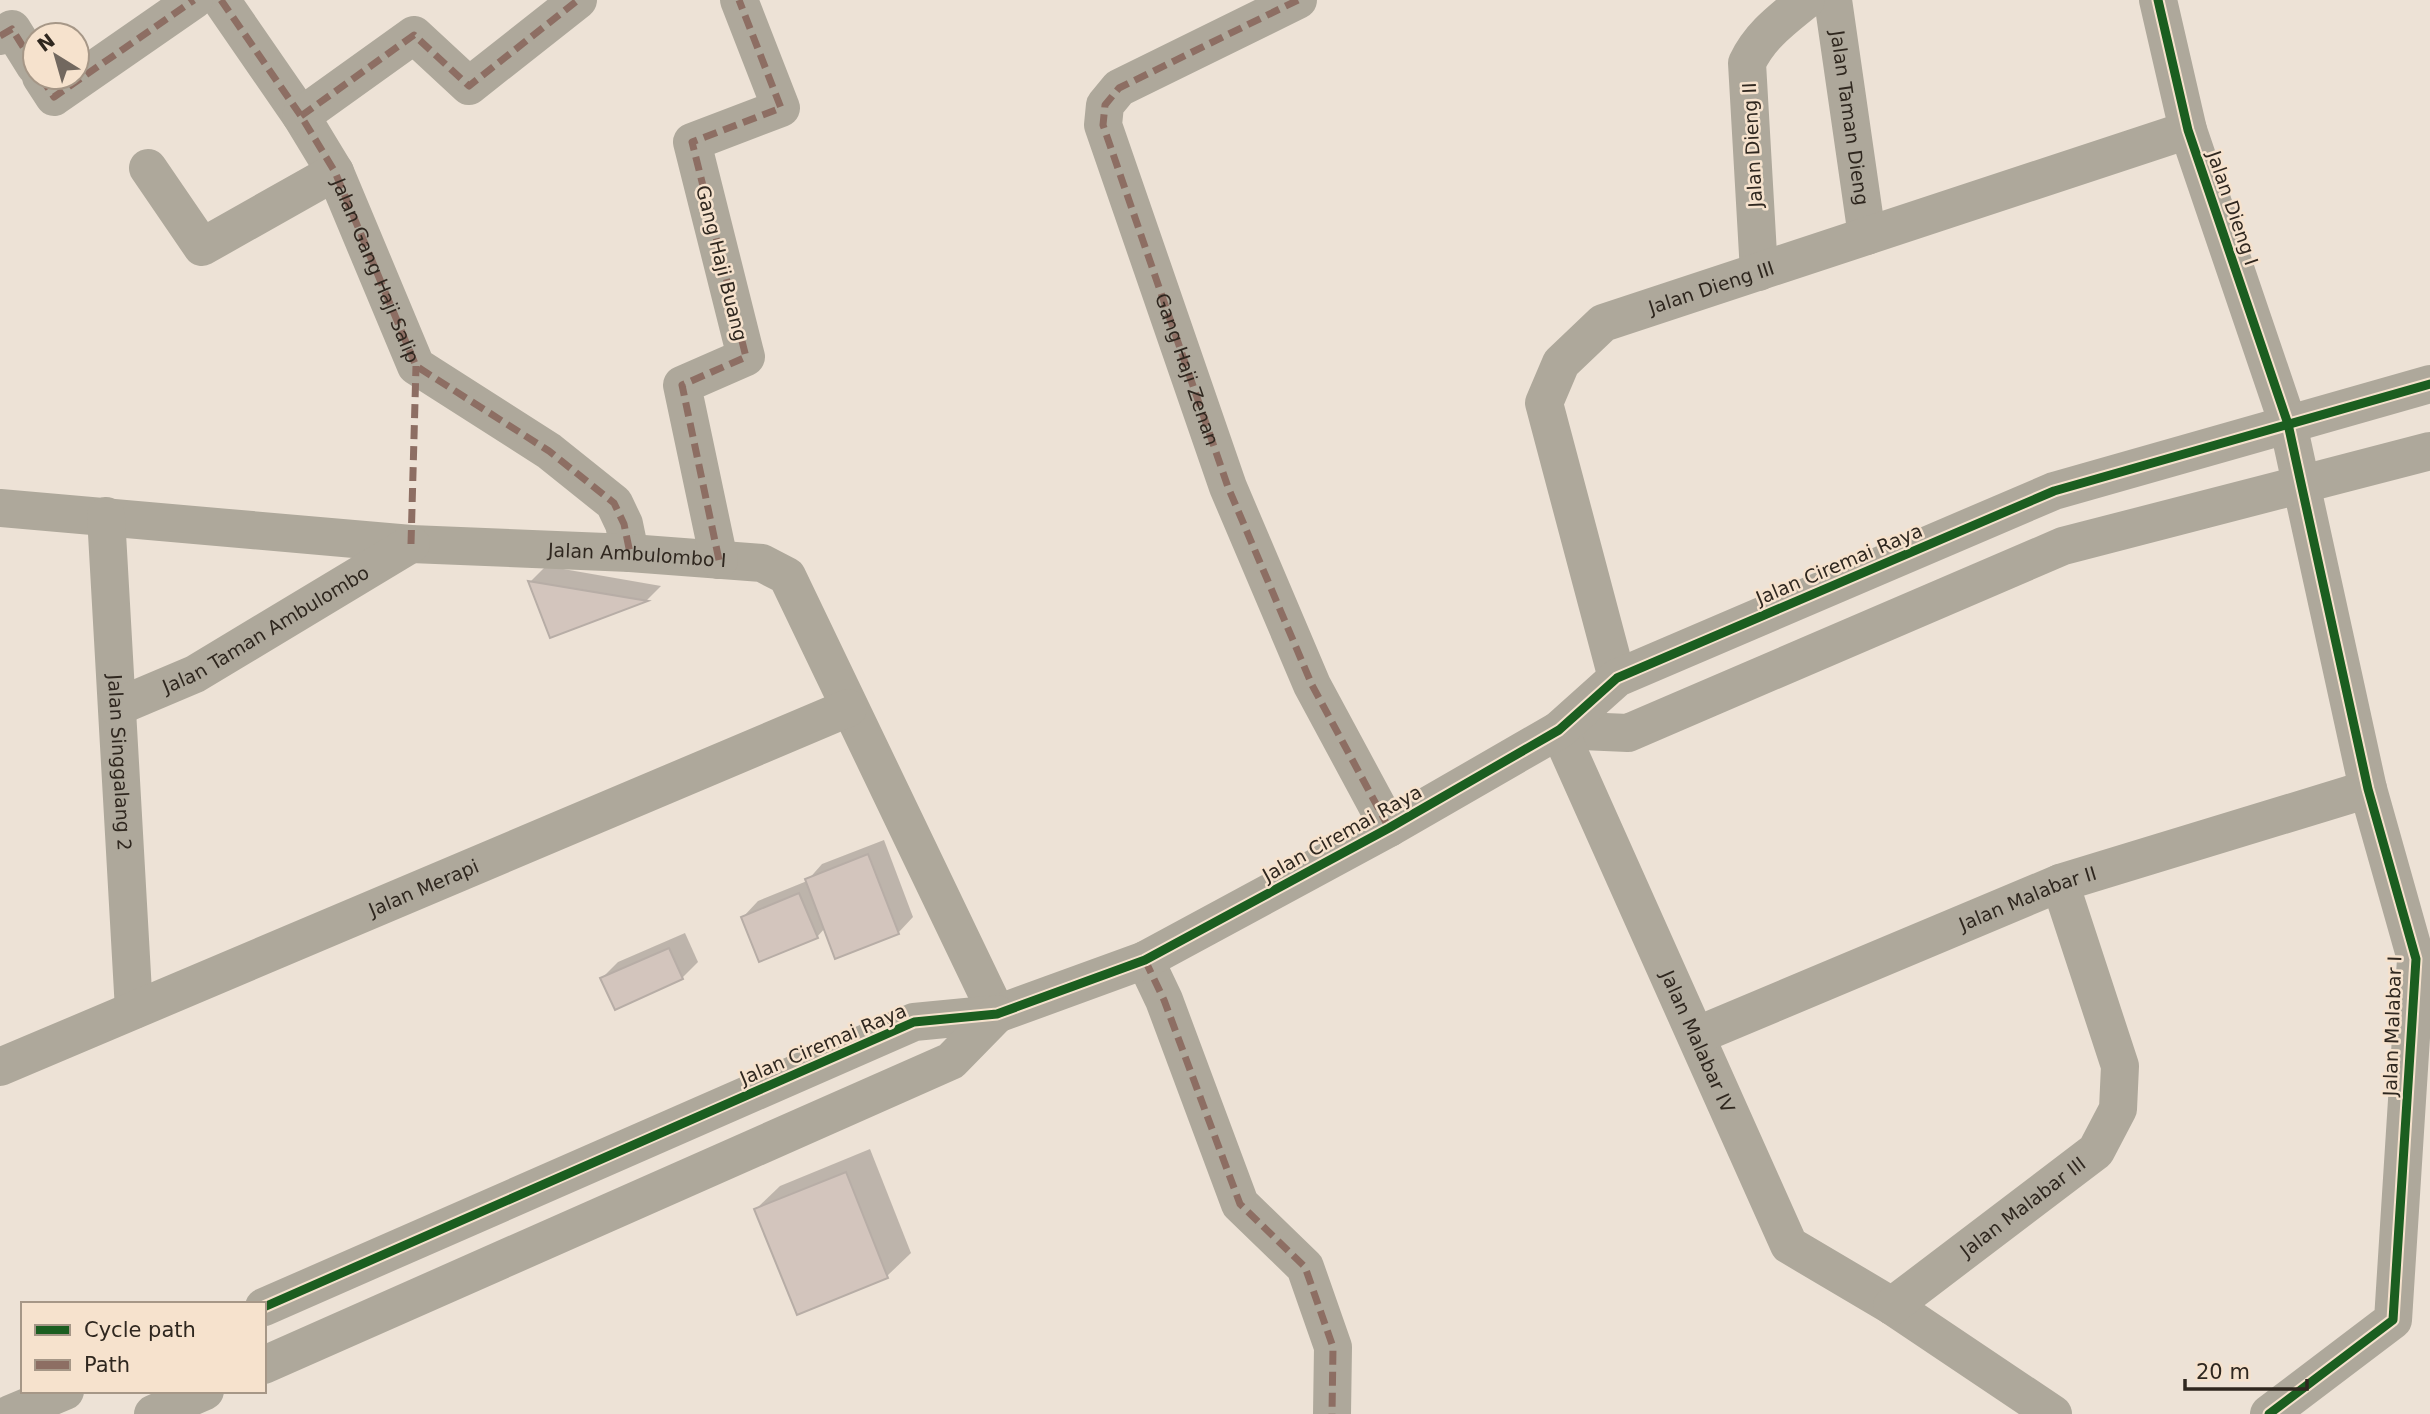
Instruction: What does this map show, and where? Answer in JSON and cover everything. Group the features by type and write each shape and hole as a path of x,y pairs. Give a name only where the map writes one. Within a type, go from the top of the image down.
{"street":[{"path":"91,71 194,0"},
{"name":"Jalan Gang Haji Salip","path":"221,0 301,116 335,172 416,366 549,451 614,503 624,524 630,553"},
{"path":"301,116 414,35 469,86 578,0"},
{"name":"Gang Haji Buang","path":"719,560 682,385 746,357 692,142 781,108 739,0"},
{"name":"Gang Haji Zenan","path":"1298,0 1119,88 1105,105 1103,125 1228,487 1312,685 1389,828"},
{"name":"Jalan Dieng II","path":"1759,272 1747,62 1754,47 1805,0"},
{"name":"Jalan Taman Dieng","path":"1833,0 1867,236"},
{"name":"Jalan Dieng I","path":"2158,0 2188,130 2288,424"},
{"path":"0,36 12,29 21,43"},
{"path":"50,91 54,97 63,91"},
{"name":"Jalan Dieng III","path":"1617,678 1544,403 1561,363 1603,323 2188,130"},
{"path":"148,168 202,247 335,172"},
{"name":"Jalan Ciremai Raya","path":"266,1306 914,1023 997,1014 1145,960 1389,828 1559,730 1617,678 1973,525 2054,491 2430,384"},
{"name":"Jalan Malabar I","path":"2269,1414 2393,1320 2416,958 2368,789 2288,424"},
{"path":"1559,730 1628,733 2063,546 2430,451"},
{"name":"Jalan Ambulombo I","path":"0,509 411,544 630,553 762,563 787,576 997,1014"},
{"name":"Jalan Singgalang 2","path":"106,516 134,1010"},
{"path":"1973,525 1988,577"},
{"name":"Jalan Taman Ambulombo","path":"117,707 195,674 411,544"},
{"name":"Jalan Merapi","path":"0,1067 848,708"},
{"name":"Jalan Malabar IV","path":"1559,730 1698,1035 1789,1245 1892,1306"},
{"name":"Jalan Malabar II","path":"1698,1035 2060,883 2368,789"},
{"name":"Jalan Malabar III","path":"1892,1306 2096,1151 2118,1109 2120,1066 2060,883"},
{"path":"1145,960 1164,1000 1240,1204 1305,1267 1333,1347 1332,1414"},
{"name":"Jalan Ciremai Raya","path":"266,1364 951,1061 997,1014"},
{"path":"1892,1306 2053,1414"},
{"path":"10,1414 60,1393"},
{"path":"153,1414 200,1393"}],"building":[{"path":"528,581 648,601 550,638"},
{"path":"868,854 899,934 835,959 805,879"},
{"path":"799,893 818,938 759,962 741,917"},
{"path":"669,948 683,979 615,1010 600,978"},
{"path":"846,1172 888,1278 797,1315 754,1209"}],"marked path":[{"path":"91,71 194,0"},
{"path":"221,0 301,116 335,172 416,366 549,451 614,503 624,524 630,553"},
{"path":"301,116 414,35 469,86 578,0"},
{"path":"719,560 682,385 746,357 692,142 781,108 739,0"},
{"path":"1298,0 1119,88 1105,105 1103,125 1228,487 1312,685 1389,828"},
{"path":"0,36 12,29 21,43"},
{"path":"50,91 54,97 63,91"},
{"path":"411,544 416,366"},
{"path":"1145,960 1164,1000 1240,1204 1305,1267 1333,1347 1332,1414"}],"cycle path":[{"path":"2158,0 2188,130 2288,424 2368,789 2416,959 2393,1320 2269,1414"},
{"path":"266,1306 914,1022 997,1014 1145,960 1389,828 1559,730 1617,678 2054,491 2430,384"}]}
